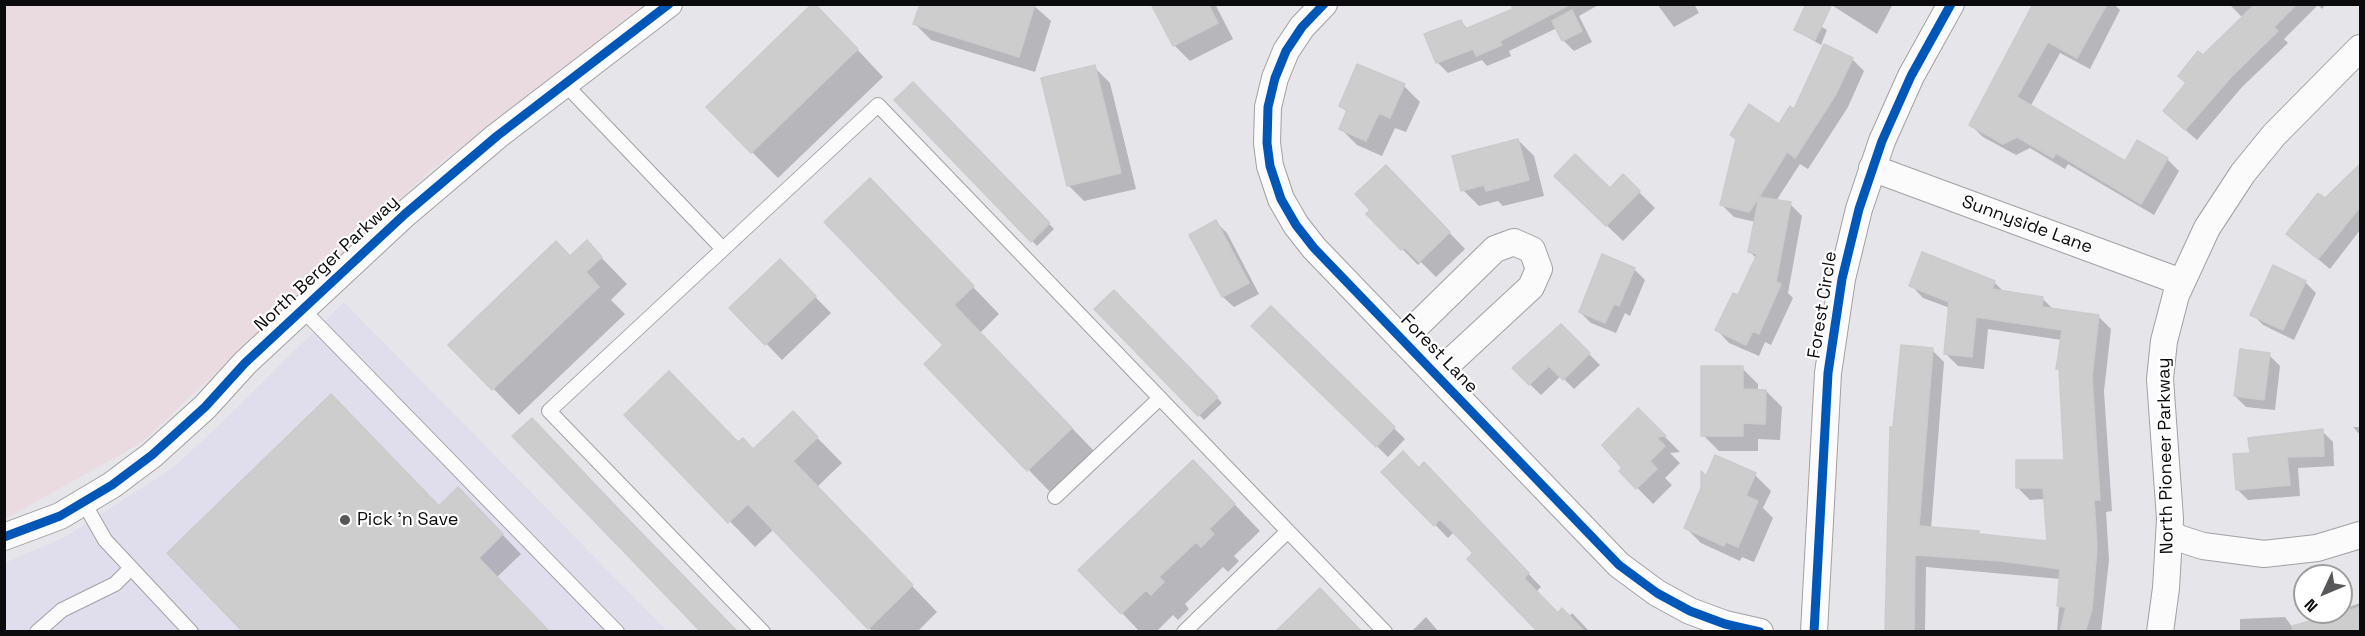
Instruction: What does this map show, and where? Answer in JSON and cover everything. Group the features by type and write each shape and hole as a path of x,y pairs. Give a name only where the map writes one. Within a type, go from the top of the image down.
{"street":[{"name":"North Berger Parkway","path":"4,537 60,516 84,503 152,455 302,309 405,214 564,83 669,4"},
{"name":"Forest Lane","path":"1323,4 1302,27 1289,46 1275,78 1267,119 1270,166 1281,200 1303,235 1402,340 1634,577 1665,598 1698,615 1761,632"},
{"name":"Forest Circle","path":"1814,632 1831,344 1848,251 1872,168 1911,76 1951,4"},
{"name":"North Pioneer Parkway","path":"2160,632 2170,531 2160,379 2166,332 2181,282 2207,228 2242,173 2274,135 2361,48"},
{"name":"Sunnyside Lane","path":"1872,168 2181,282"},
{"path":"1402,340 1496,249 1514,242 1532,250 1539,269 1532,287 1436,375"},
{"path":"2170,531 2178,538 2203,546 2264,554 2317,548 2361,536"}],"lane":[{"path":"564,83 723,249"},
{"path":"763,632 549,411 878,105 1385,632"},
{"path":"302,309 617,632"},
{"path":"1055,498 1160,398"},
{"path":"84,503 98,530 191,632"},
{"path":"1184,632 1288,531"},
{"path":"37,632 62,610 115,584 131,568"}],"shaded area":[{"path":"5,4 643,5 430,171 141,443 5,519"},
{"path":"344,302 667,631 5,632 5,563 65,537 170,470 211,433"}],"building":[{"path":"812,4 815,4 858,49 751,153 706,107"},
{"path":"920,4 1035,4 1019,57 913,24"},
{"path":"1151,4 1208,4 1218,23 1173,46"},
{"path":"1511,4 1571,4 1500,41 1502,45 1476,56 1473,49 1436,63 1424,34 1461,20 1465,29 1513,9"},
{"path":"1806,4 1832,4 1815,40 1794,30"},
{"path":"2033,4 2107,4 2077,58 2048,42 2017,97 2125,161 2137,140 2168,158 2141,204 2056,153 2053,158 2017,137 2003,144 1969,125"},
{"path":"2255,4 2297,4 2274,27 2278,31 2232,76 2185,130 2163,111 2186,83 2178,76 2198,51 2203,55"},
{"path":"1572,10 1582,31 1562,41 1552,21"},
{"path":"1824,44 1853,58 1836,94 1795,158 1787,152 1749,212 1720,205 1736,139 1730,135 1749,104 1779,124 1790,106 1794,109"},
{"path":"1357,64 1405,84 1390,118 1379,113 1366,141 1339,129 1347,110 1339,106"},
{"path":"1095,65 1121,173 1067,186 1041,78"},
{"path":"913,82 1050,223 1031,242 894,100"},
{"path":"1518,139 1529,180 1486,191 1484,185 1461,191 1452,156"},
{"path":"1575,154 1610,188 1623,174 1640,191 1606,226 1554,176"},
{"path":"2361,163 2361,206 2318,259 2286,234 2318,193 2325,198"},
{"path":"1386,165 1450,232 1419,262 1404,247 1401,250 1366,214 1370,210 1355,194"},
{"path":"870,178 974,286 954,305 1072,428 1027,471 924,364 943,345 824,222"},
{"path":"1759,197 1791,202 1776,282 1781,284 1759,334 1753,331 1746,345 1715,330 1733,293 1738,295 1757,254 1748,252"},
{"path":"1216,220 1249,283 1222,297 1189,235"},
{"path":"587,240 602,257 586,272 599,287 492,390 448,345 556,241 570,256"},
{"path":"1922,252 1995,281 1992,289 2043,297 2042,307 2099,315 2092,377 2100,500 2094,500 2097,547 2092,609 2085,632 2060,632 2066,607 2057,606 2060,569 2001,561 1915,555 1914,632 1885,632 1890,427 1893,427 1901,345 1933,348 1919,526 1979,531 1979,534 2047,541 2043,488 2016,488 2016,460 2064,460 2059,369 2056,369 2062,330 1976,317 1972,357 1944,354 1949,302 1909,286"},
{"path":"1602,254 1635,268 1619,306 1614,304 1605,323 1579,312"},
{"path":"780,259 816,296 765,345 729,308"},
{"path":"2273,265 2306,281 2283,330 2250,315"},
{"path":"1114,290 1218,397 1198,416 1094,309"},
{"path":"1271,306 1395,427 1376,447 1251,326"},
{"path":"1561,324 1590,353 1563,380 1549,366 1529,385 1512,368"},
{"path":"2240,349 2270,353 2264,400 2234,396"},
{"path":"1701,366 1743,366 1743,389 1766,390 1765,424 1743,423 1743,436 1701,436"},
{"path":"669,371 738,442 743,438 753,449 793,411 818,437 793,461 913,585 868,629 748,504 728,523 624,415"},
{"name":"Pick 'n Save","path":"331,394 439,506 458,487 503,534 479,558 550,632 243,632 167,553"},
{"path":"1638,408 1666,436 1656,437 1665,446 1650,461 1657,469 1636,489 1619,471 1622,468 1602,445"},
{"path":"532,418 738,632 701,632 512,436"},
{"path":"2323,429 2324,456 2287,457 2290,485 2236,490 2233,454 2250,453 2248,438"},
{"path":"1403,451 1419,468 1424,462 1529,573 1524,578 1558,613 1562,608 1585,632 1538,632 1467,559 1473,553 1440,519 1434,526 1381,472"},
{"path":"1715,455 1756,473 1746,496 1758,501 1738,547 1726,542 1724,546 1684,528 1701,488 1701,471 1706,476"},
{"path":"1193,460 1235,504 1209,529 1214,534 1201,547 1196,542 1159,577 1164,582 1151,595 1146,590 1121,614 1078,570"},
{"path":"1320,588 1362,632 1275,632"},
{"path":"2361,607 2361,632 2293,632 2292,626 2299,624 2353,624 2353,609"}],"cycle path":[{"path":"4,537 60,516 112,485 152,455 205,407 245,363 405,214 497,136 669,4"},
{"path":"1324,4 1302,27 1286,51 1275,78 1268,107 1267,143 1270,166 1281,199 1296,225 1314,248 1619,565 1657,593 1690,611 1725,624 1760,632"},
{"path":"1814,632 1828,373 1842,279 1859,209 1882,141 1911,76 1951,4"}],"place":[{"name":"Pick 'n Save","path":"345,520"}]}
